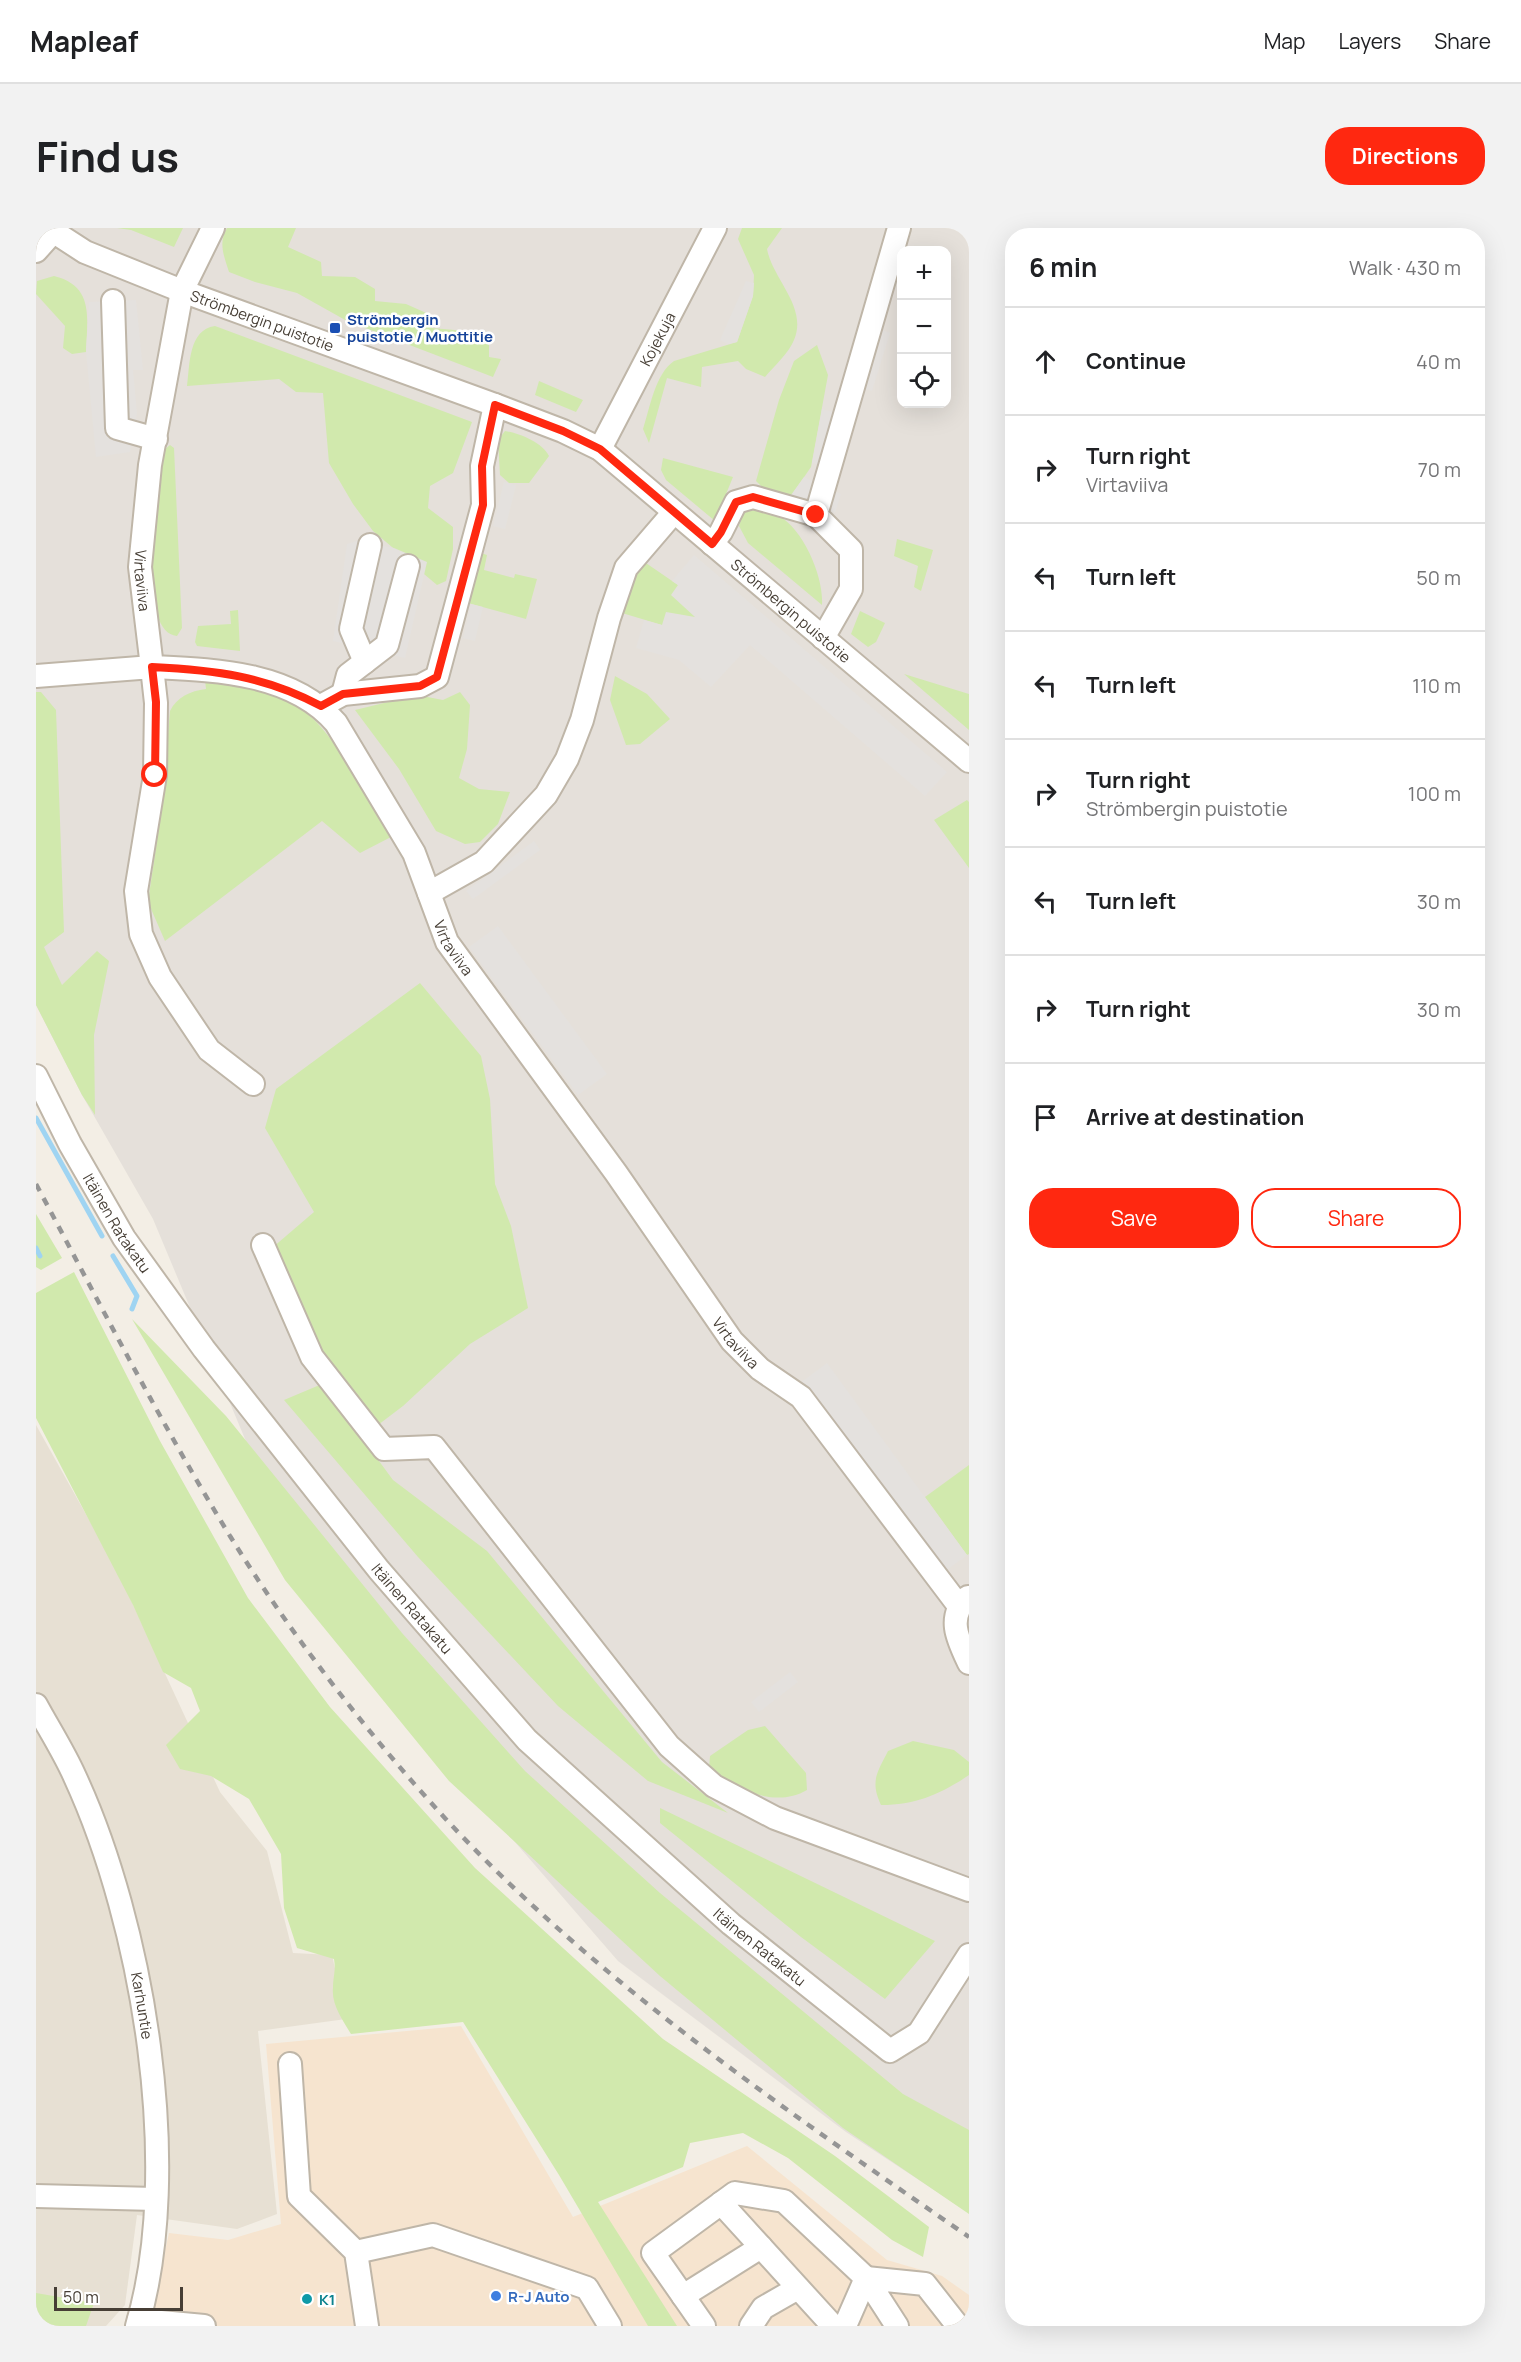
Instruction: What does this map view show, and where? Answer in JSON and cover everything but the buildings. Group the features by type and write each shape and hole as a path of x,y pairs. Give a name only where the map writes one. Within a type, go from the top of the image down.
{"street":[{"name":"Virtaviiva","path":"213,228 182,291 143,518 140,567 152,667 205,669 259,679 290,689 321,706 336,723 414,853 447,942 616,1173 732,1341 760,1369 801,1397 964,1601"},
{"name":"Kojekuja","path":"600,449 716,228"},
{"path":"816,515 899,228"},
{"name":"Strömbergin puistotie","path":"51,230 85,252 182,291 495,405 563,431 600,449 969,761"},
{"path":"36,251 51,230"},
{"path":"113,301 117,428 156,439"},
{"path":"321,706 343,694 420,686 437,677 483,505 482,466 495,405"},
{"path":"712,544 721,532 736,502 753,497 816,515 851,549 851,589 823,638"},
{"path":"429,892 484,862 546,795 567,759 582,720 609,618 626,568 674,512"},
{"path":"365,662 351,629 370,545"},
{"path":"343,694 348,675 387,645 408,566"},
{"path":"36,676 152,667 156,702 155,775 136,891 141,934 160,977 209,1050 254,1084"},
{"name":"Itäinen Ratakatu","path":"36,1076 70,1144 124,1238 204,1349 379,1570 527,1740 731,1924 890,2051 919,2033 969,1955"},
{"path":"263,1245 312,1357 384,1449 434,1447 669,1746 714,1786 775,1818 969,1890"},
{"path":"964,1601 955,1618 956,1636 969,1663"},
{"name":"Karhuntie","path":"36,1705 75,1777 98,1837 117,1892 141,1987 152,2076 157,2161 154,2230 138,2323"},
{"path":"290,2064 299,2196 356,2252 367,2326"},
{"path":"704,2326 653,2253 735,2193 784,2201 866,2278 897,2326"},
{"path":"36,2196 155,2199"},
{"path":"721,2203 833,2326"},
{"path":"356,2252 433,2235 586,2288 610,2326"},
{"path":"683,2296 760,2247"},
{"path":"845,2326 866,2278"},
{"path":"866,2278 925,2284 958,2326"},
{"path":"751,2326 763,2308 798,2288"},
{"path":"138,2323 204,2326"}],"shaded area":[{"path":"36,228 969,228 969,2213 846,2132 618,1961 319,1616 153,1219 82,1095 36,1005"},
{"path":"746,281 754,283 753,296 737,342 728,344 720,340"},
{"path":"136,300 143,370 133,370 137,413 130,452 96,457 86,352 89,302"},
{"path":"878,328 890,333 872,391 860,387"},
{"path":"822,409 837,413 823,465 812,463"},
{"path":"804,477 841,494 835,513 791,495"},
{"path":"504,482 516,485 505,529 493,526"},
{"path":"357,541 394,548 427,562 405,658 333,641 347,544"},
{"path":"694,555 947,772 925,796 750,645 711,687 679,660 636,648 644,620 662,625 666,612 695,617 671,595 678,585 672,581"},
{"path":"471,604 483,607 475,641 463,638"},
{"path":"534,841 540,850 473,899 466,891"},
{"path":"498,926 607,1074 578,1095 469,947"},
{"path":"827,1363 967,1555 928,1584 788,1392"},
{"path":"36,1425 116,1568 220,1792 267,1851 293,1953 332,1955 346,2019 258,2031 277,2214 237,2229 137,2215 125,2305 106,2326 36,2326"},
{"path":"790,1672 798,1682 759,1712 751,1702"},
{"path":"461,2026 573,2217 747,2146 887,2260 942,2276 969,2295 969,2326 148,2326 169,2233 228,2240 281,2224 266,2044"}],"green space":[{"path":"117,228 183,228 174,247 131,230"},
{"path":"227,228 296,228 288,247 321,262 322,276 355,277 375,289 375,301 406,304 433,316 432,328 466,331 489,345 489,357 501,359 493,377 347,321 297,293 255,282 229,272 222,244"},
{"path":"742,228 782,228 767,249 797,316 797,328 792,345 765,377 746,369 738,361 702,367 701,387 667,378 649,443 643,429 654,392 662,374 668,367 674,361 737,342 753,296 754,275 738,239"},
{"path":"54,276 76,287 86,305 86,352 72,354 63,348 65,326 36,294 37,281"},
{"path":"215,326 472,422 453,473 430,486 428,508 453,527 453,549 446,581 437,585 373,531 353,504 329,463 323,393 296,392 279,379 187,386 195,341 206,329"},
{"path":"817,345 828,375 811,467 789,499 766,491 756,481 779,400 794,361"},
{"path":"539,381 583,400 576,412 535,395"},
{"path":"505,431 530,439 541,446 549,456 529,483 509,483 500,475 498,440"},
{"path":"170,445 174,448 182,628 177,636 164,628 156,609 153,583 155,520 165,449"},
{"path":"663,458 733,477 715,521 666,480 661,470"},
{"path":"759,510 778,515 796,531 804,543 820,581 822,605 748,543 739,526 744,511"},
{"path":"897,539 933,550 921,591 914,587 918,566 894,556"},
{"path":"475,551 487,555 484,570 514,578 515,574 537,579 526,619 468,603"},
{"path":"643,561 678,585 696,618 662,625 622,613 635,573"},
{"path":"238,610 240,651 197,646 195,642 198,626 231,624 230,611"},
{"path":"860,611 885,623 876,642 868,647 851,634"},
{"path":"904,674 969,694 969,730"},
{"path":"615,676 647,694 670,719 640,744 626,745 610,700"},
{"path":"205,680 269,694 305,712 328,735 340,752 391,837 360,853 322,821 165,941 148,902 161,813 170,711 176,702 185,696 206,689"},
{"path":"36,692 41,692 56,710 64,932 44,947 62,985 97,951 109,961 94,1035 95,1115 82,1095 36,1005"},
{"path":"460,692 470,705 467,749 459,778 479,789 510,792 498,824 480,842 465,844 436,831 399,769 355,710 417,695 443,700"},
{"path":"967,800 969,802 969,868 934,820"},
{"path":"420,983 481,1056 490,1099 495,1184 511,1226 528,1308 470,1344 403,1406 374,1428 320,1350 272,1248 314,1212 265,1128 276,1089"},
{"path":"36,1214 62,1258 41,1270 36,1267"},
{"path":"74,1272 160,1441 248,1598 330,1707 475,1868 663,2039 835,2156 929,2227 923,2257 892,2240 788,2158 743,2133 690,2143 683,2167 598,2202 677,2326 648,2326 559,2175 463,2022 351,2034 334,2000 334,1959 297,1948 284,1908 281,1854 249,1799 211,1776 180,1769 166,1745 200,1711 191,1688 163,1672 133,1605 36,1418 36,1293"},
{"path":"132,1319 226,1416 402,1633 525,1771 660,1893 903,2094 969,2130 969,2214 843,2128 660,1976 449,1781 285,1580"},
{"path":"322,1384 393,1480 487,1551 662,1762 728,1813 648,1781 558,1706 418,1557 284,1400"},
{"path":"969,1465 969,1554 967,1555 925,1497"},
{"path":"765,1726 806,1773 807,1790 782,1798 769,1797 743,1789 709,1768 710,1756 748,1730"},
{"path":"913,1741 954,1750 969,1762 969,1775 948,1788 917,1801 881,1805 875,1783 888,1751"},
{"path":"660,1808 935,1941 885,1999 801,1937 660,1823"},
{"path":"36,2293 94,2303 86,2326 36,2326"}],"waterway":[{"path":"36,1118 102,1236"},
{"path":"36,1248 40,1256"},
{"path":"113,1256 137,1296 132,1309"}],"railway":[{"path":"36,1184 154,1406 230,1536 303,1645 414,1784 501,1876 628,1988 763,2092 969,2237"}],"place":[{"name":"Strömbergin puistotie / Muottitie","path":"335,328"},
{"name":"R-J Auto","path":"496,2296"},
{"name":"K1","path":"307,2299"}],"route":[{"path":"155,775 156,702 152,667 205,669 259,679 290,689 321,706 343,694 420,686 437,677 483,505 482,466 495,405 563,431 600,449 712,544 721,532 736,502 753,497 816,515"}]}
